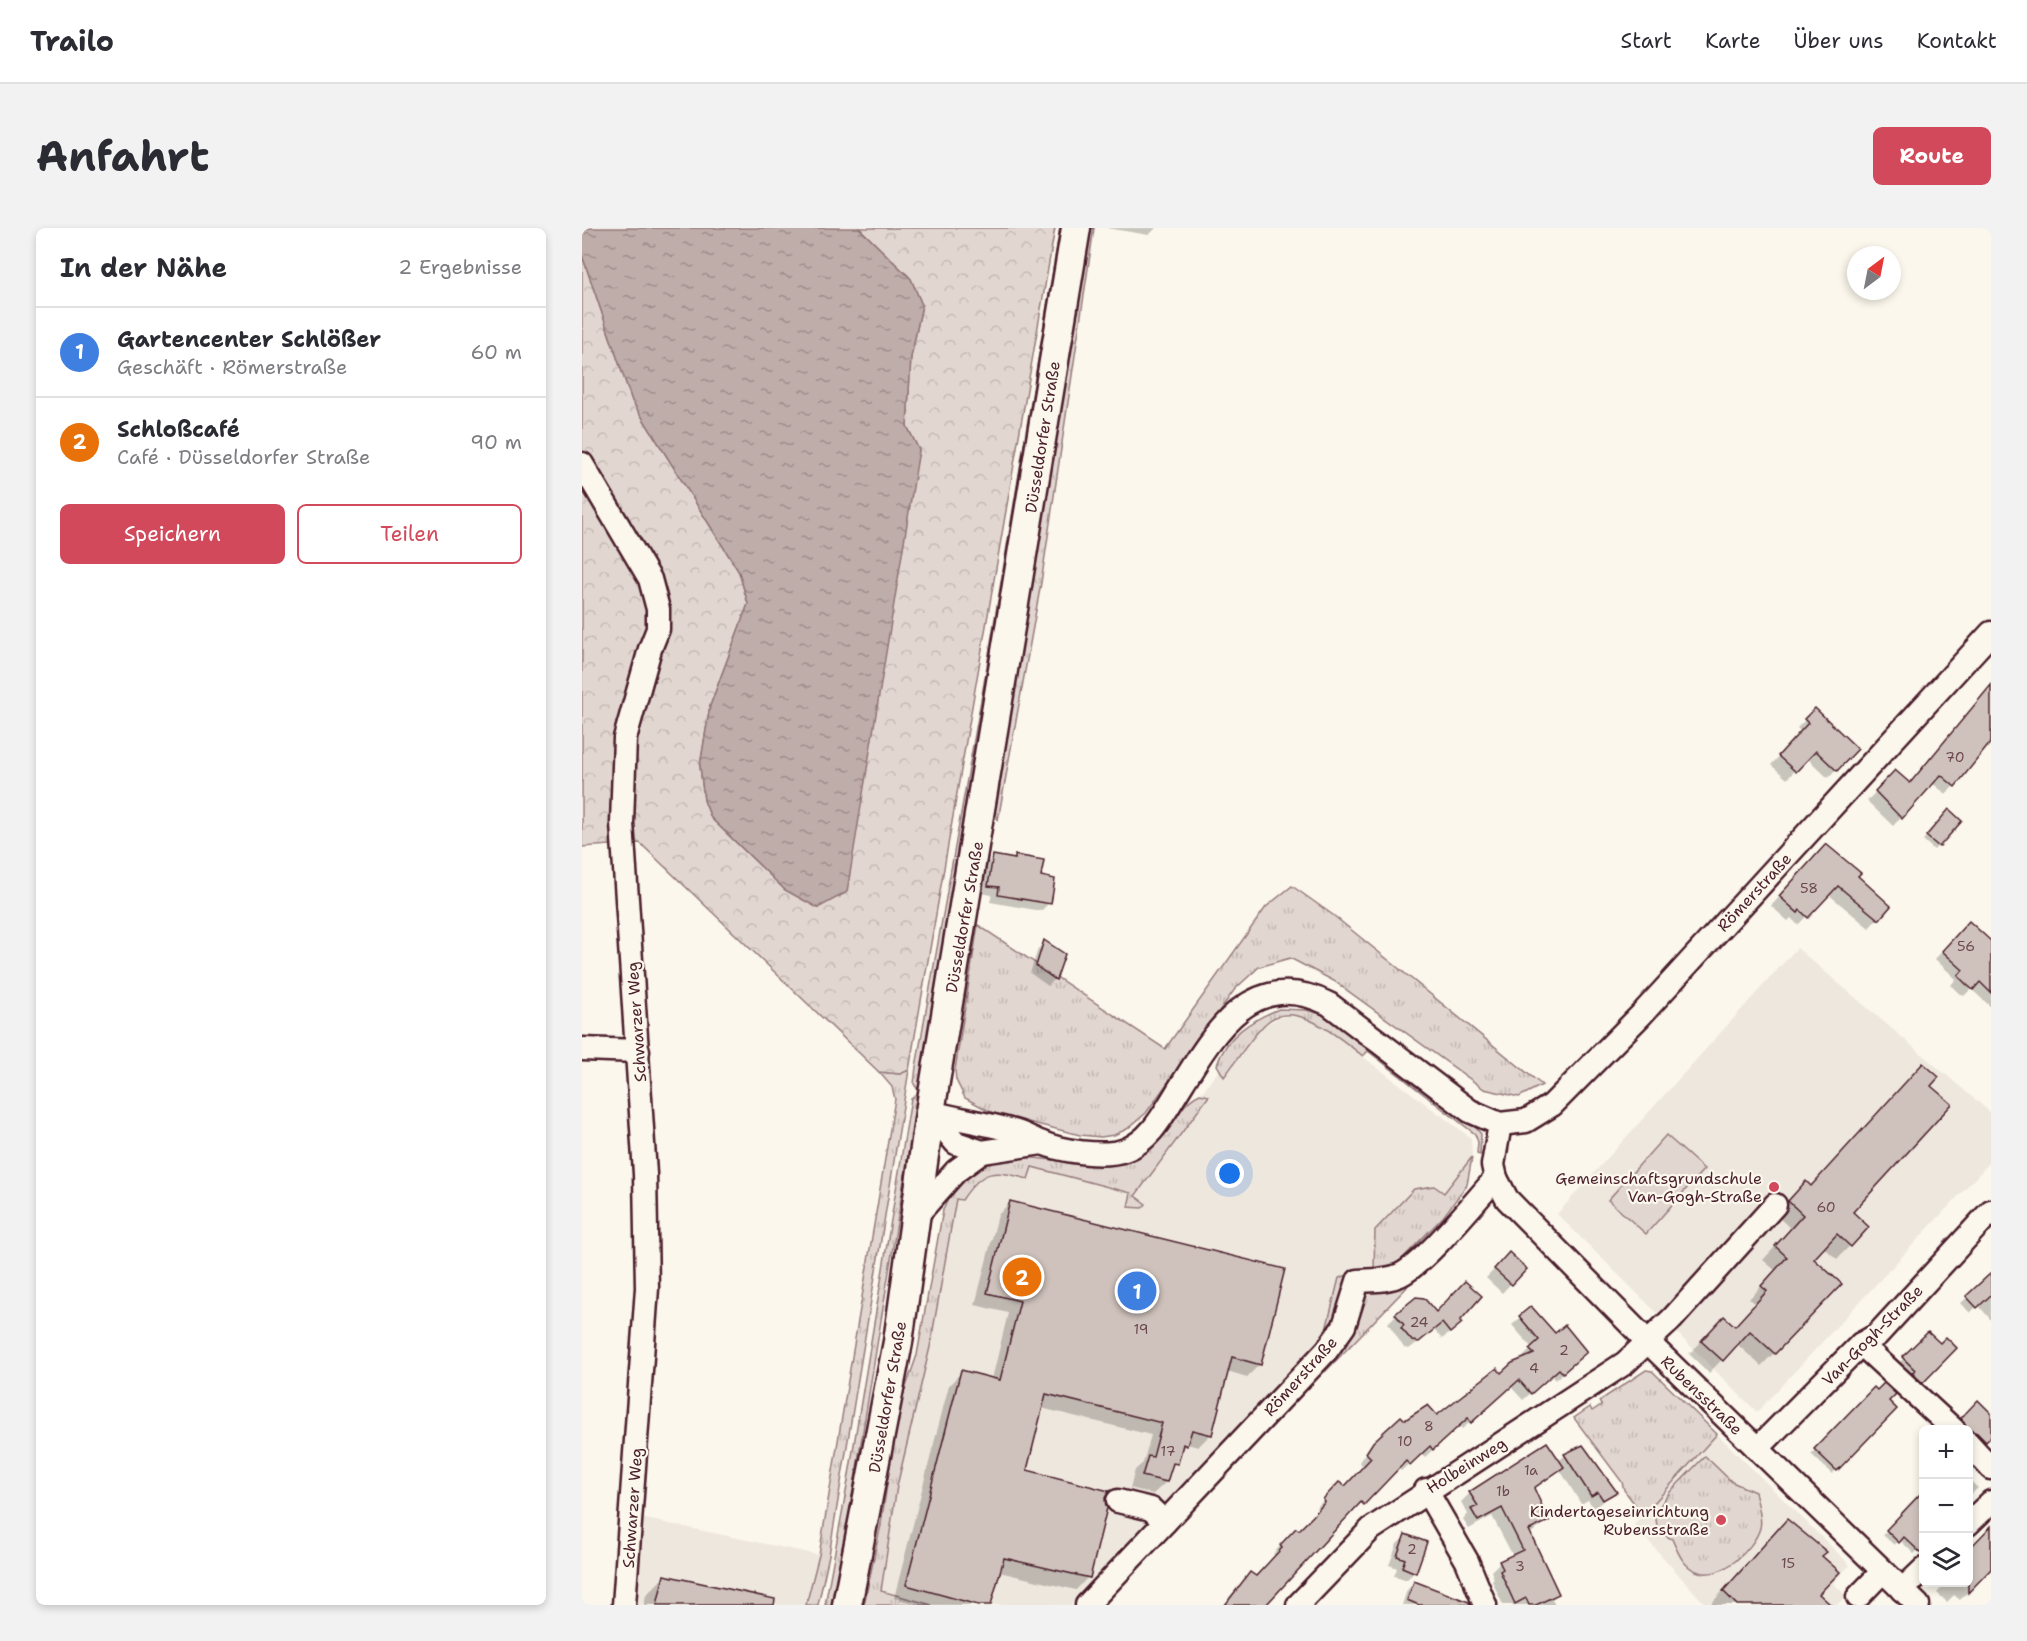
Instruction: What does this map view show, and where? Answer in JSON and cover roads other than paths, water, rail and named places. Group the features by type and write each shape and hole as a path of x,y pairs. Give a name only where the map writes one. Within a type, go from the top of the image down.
{"main road":[{"name":"Düsseldorfer Straße","path":"847,1605 898,1342 930,1112 1076,228"}],"street":[{"name":"Schwarzer Weg","path":"582,464 650,579 658,609 658,629 650,649 625,738 622,823 645,1174 647,1288 624,1605"},
{"name":"Römerstraße","path":"1500,1124 1526,1121 1552,1105 1560,1097 1641,1015 1991,633"},
{"path":"930,1112 1014,1130 1042,1143 1097,1154 1124,1151 1144,1140 1229,1018 1244,1004 1277,993 1311,996 1329,1004 1470,1111 1500,1124 1493,1165 1496,1178"},
{"path":"582,1049 638,1051"},
{"path":"930,1112 956,1143 982,1152 1042,1143"},
{"path":"916,1216 956,1171 982,1152"},
{"name":"Römerstraße","path":"1087,1605 1327,1350 1344,1326 1358,1281 1385,1280 1401,1275 1424,1255 1496,1178"},
{"name":"Rubensstraße","path":"1496,1178 1507,1199 1648,1342 1910,1597"},
{"name":"Holbeinweg","path":"1298,1605 1371,1529 1426,1490 1618,1368 1672,1319 1775,1205"},
{"name":"Van-Gogh-Straße","path":"1757,1449 1861,1344 1877,1335 1989,1218"},
{"path":"1861,1344 1949,1425"},
{"path":"1973,1448 1991,1468"},
{"path":"1426,1490 1467,1562 1485,1605"},
{"path":"1118,1501 1151,1509 1165,1522"},
{"path":"1973,1519 1991,1502"},
{"path":"1858,1597 1883,1571"},
{"path":"1910,1597 1919,1578"}],"water":[{"path":"582,228 859,228 911,279 922,305 911,357 907,426 919,450 847,892 818,908 785,890 711,818 704,800 700,766 710,706 748,604 739,572 632,401 582,255"}],"place":[{"name":"Gemeinschaftsgrundschule Van-Gogh-Straße","path":"1774,1187"},
{"name":"Schloßcafé","path":"1022,1277"},
{"name":"Gartencenter Schlößer","path":"1137,1291"},
{"name":"Kindertageseinrichtung Rubensstraße","path":"1721,1520"}]}
